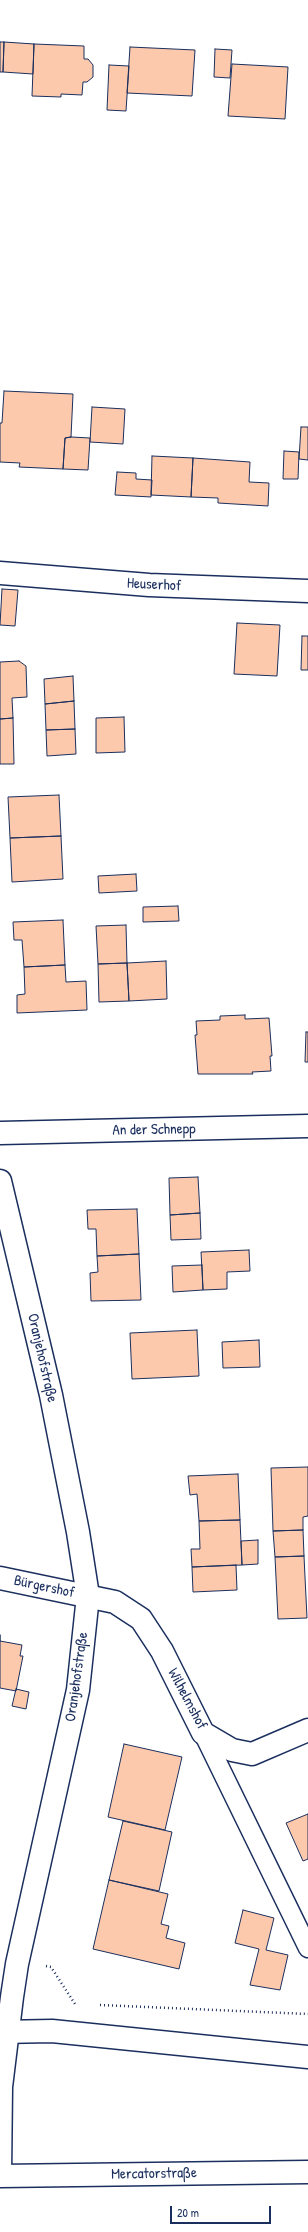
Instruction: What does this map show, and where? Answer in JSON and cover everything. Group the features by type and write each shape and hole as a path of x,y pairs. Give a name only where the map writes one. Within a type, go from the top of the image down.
{"street":[{"name":"Heuserhof","path":"0,573 148,585 308,591"},
{"name":"An der Schnepp","path":"0,1133 308,1126"},
{"name":"Oranjehofstraße","path":"0,1181 51,1395 78,1532 88,1596 78,1690 17,1964 4,2032 0,2087 0,2176"},
{"name":"Bürgershof","path":"0,1578 88,1596"},
{"name":"Wilhelmshof","path":"88,1596 115,1602 141,1619 162,1652 203,1733 232,1750 252,1754 308,1730"},
{"path":"4,2032 52,2031 308,2057"},
{"name":"Mercatorstraße","path":"0,2176 308,2172"}],"lane":[{"path":"203,1733 308,1948"}],"path":[{"path":"17,1964 51,1966 75,2004 83,2004"},
{"path":"99,2005 308,2014"}],"building":[{"path":"0,42 4,42 3,72 0,72"},
{"path":"4,42 34,44 33,74 3,72"},
{"path":"34,44 84,46 84,59 88,59 93,65 93,77 87,82 83,82 82,95 61,94 61,97 32,96"},
{"path":"130,47 195,50 192,96 127,93"},
{"path":"215,49 232,50 230,78 214,77"},
{"path":"232,64 288,67 285,119 228,116"},
{"path":"109,65 129,66 126,111 107,110"},
{"path":"4,391 73,394 71,437 65,438 63,469 19,467 20,463 0,462 0,423 2,423"},
{"path":"92,407 125,409 123,444 90,442"},
{"path":"301,427 308,427 308,460 299,459"},
{"path":"65,438 90,438 88,470 63,469"},
{"path":"284,451 299,452 298,479 283,479"},
{"path":"152,456 193,458 191,497 151,495"},
{"path":"193,458 250,462 249,482 269,483 268,506 218,503 218,498 191,497"},
{"path":"117,472 136,473 136,479 152,480 151,497 115,495"},
{"path":"2,589 18,590 15,626 0,625"},
{"path":"237,623 280,625 277,676 234,674"},
{"path":"302,636 308,636 308,670 301,670"},
{"path":"19,661 26,666 27,697 12,698 13,718 0,719 0,662"},
{"path":"73,676 74,701 45,704 44,679"},
{"path":"74,701 75,729 46,730 45,704"},
{"path":"124,717 125,752 96,753 96,718"},
{"path":"13,718 14,764 0,764 0,719"},
{"path":"75,729 76,754 47,756 46,730"},
{"path":"59,795 61,836 10,838 8,797"},
{"path":"61,836 63,879 12,882 10,838"},
{"path":"136,874 137,891 99,893 98,876"},
{"path":"178,906 179,921 143,922 143,907"},
{"path":"63,920 65,965 24,967 22,940 14,940 13,922"},
{"path":"126,925 127,963 98,964 96,926"},
{"path":"166,961 167,999 129,1001 127,963"},
{"path":"127,963 129,1001 99,1002 98,964"},
{"path":"65,965 66,982 86,981 87,1010 17,1013 17,995 25,994 24,967"},
{"path":"245,1015 245,1019 269,1018 272,1056 270,1056 271,1071 252,1072 253,1074 198,1074 195,1035 197,1035 196,1021 220,1020 220,1016"},
{"path":"306,1032 308,1032 308,1062 305,1062"},
{"path":"198,1177 200,1213 170,1215 169,1178"},
{"path":"137,1209 139,1254 97,1256 96,1229 88,1229 87,1210"},
{"path":"200,1213 201,1239 171,1240 170,1215"},
{"path":"249,1250 250,1271 227,1272 227,1289 203,1290 201,1252"},
{"path":"139,1254 141,1300 91,1301 90,1273 98,1272 97,1256"},
{"path":"202,1265 203,1290 173,1292 172,1266"},
{"path":"197,1330 199,1376 132,1379 130,1333"},
{"path":"259,1340 260,1367 223,1368 222,1342"},
{"path":"308,1467 308,1516 303,1517 303,1530 273,1531 271,1468"},
{"path":"238,1474 240,1520 199,1521 197,1494 190,1495 188,1476"},
{"path":"240,1520 242,1565 192,1567 191,1549 200,1549 199,1521"},
{"path":"303,1530 304,1556 275,1557 273,1531"},
{"path":"258,1540 258,1564 242,1565 241,1541"},
{"path":"304,1556 307,1618 278,1619 275,1557"},
{"path":"236,1565 237,1590 193,1592 192,1567"},
{"path":"0,1641 22,1645 20,1656 23,1656 16,1691 0,1688"},
{"path":"16,1689 29,1692 26,1709 12,1706"},
{"path":"124,1744 182,1757 165,1830 108,1817"},
{"path":"308,1814 308,1859 303,1861 286,1823"},
{"path":"123,1821 172,1832 159,1891 109,1880"},
{"path":"109,1880 168,1894 161,1924 169,1926 166,1938 185,1943 179,1969 93,1949"},
{"path":"243,1910 274,1918 266,1950 288,1955 280,1990 250,1985 259,1949 235,1943"}]}
